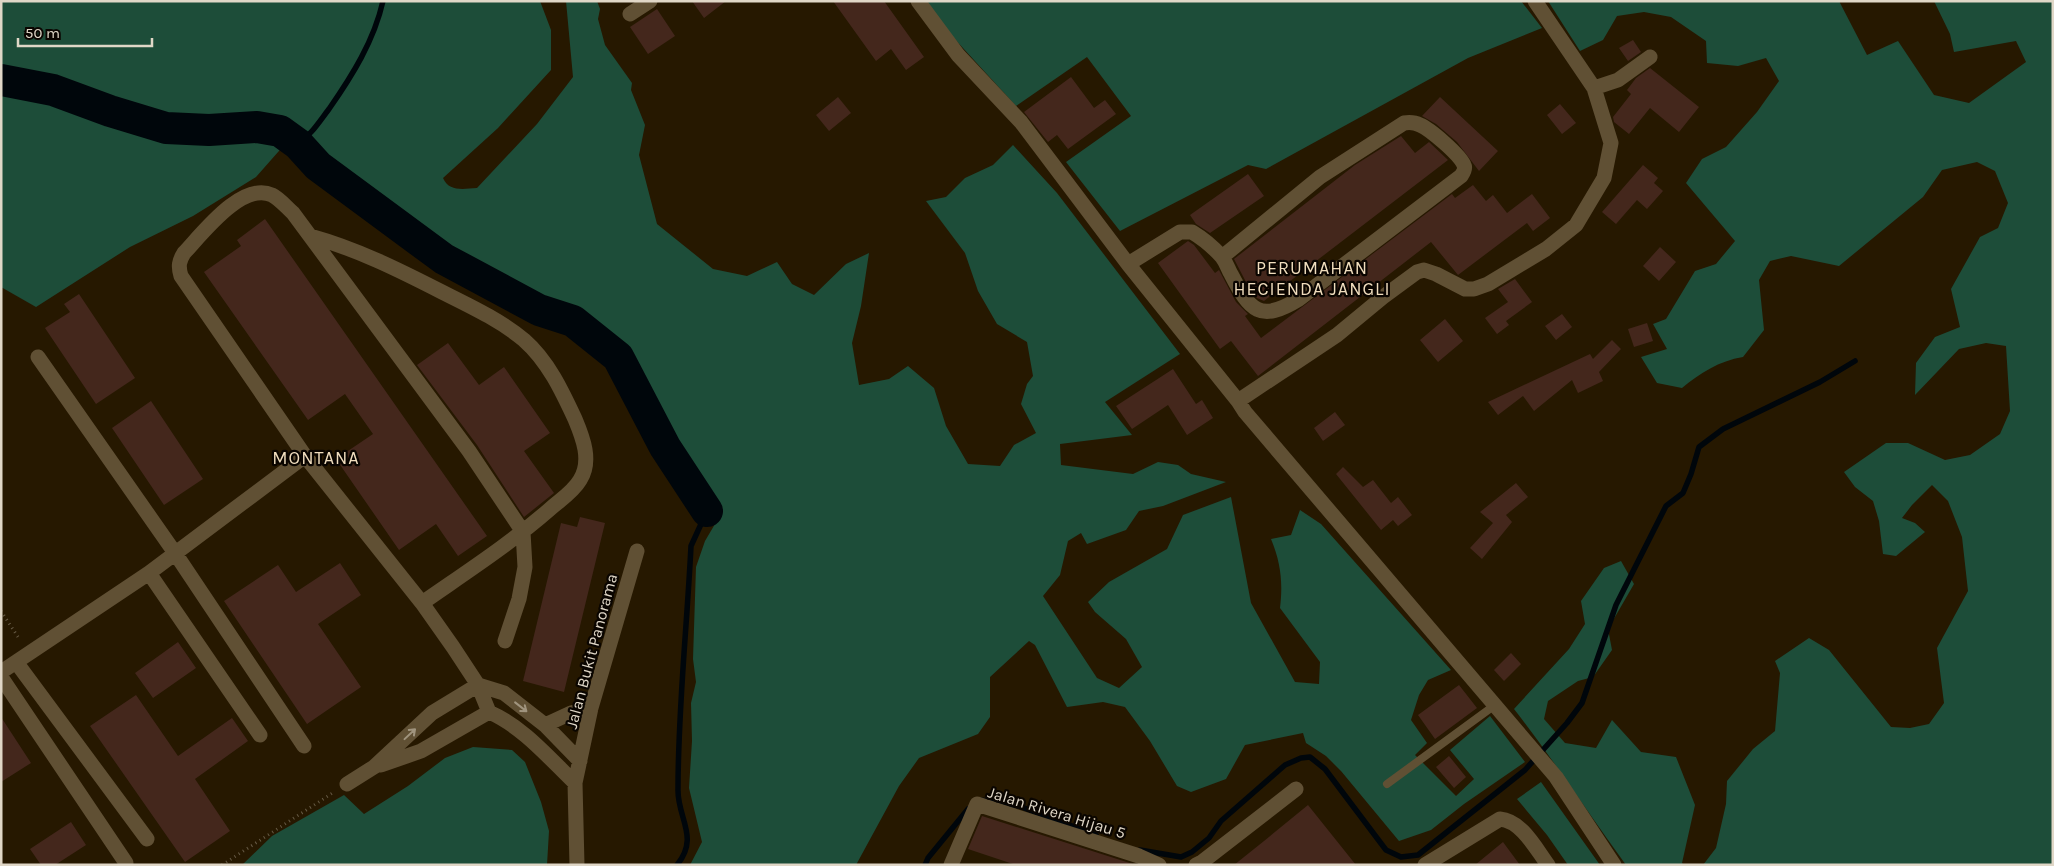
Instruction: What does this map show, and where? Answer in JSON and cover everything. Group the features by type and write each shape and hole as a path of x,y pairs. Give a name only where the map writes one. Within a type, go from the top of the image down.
{"street":[{"path":"630,14 650,1"},
{"path":"918,1 958,55 1020,122 1128,264 1245,412 1556,777 1614,865"},
{"path":"1238,401 1338,334 1417,272 1424,270 1465,289 1474,289 1488,284 1546,249 1576,225 1604,178 1611,143 1594,88 1535,1"},
{"path":"1594,88 1618,80 1650,57"},
{"path":"1128,264 1180,232 1192,232 1222,257 1242,295 1258,310 1270,312 1286,306 1461,176 1464,171 1464,164 1429,130 1412,122 1404,124 1320,177 1222,257"},
{"path":"505,641 519,599 525,568 523,532 469,451 293,213 271,195 258,193 238,200 219,216 184,252 179,261 181,276 305,456 422,604 478,685 489,712 503,718 532,740 575,783"},
{"path":"310,236 364,254 474,308 524,340 542,359 561,389 583,437 586,456 584,470 580,480 572,490 523,532 422,604"},
{"path":"38,357 175,553 304,746"},
{"path":"1,672 149,573 305,456"},
{"name":"Jalan Bukit Panorama","path":"577,865 575,783 591,708 637,551"},
{"path":"149,573 260,736"},
{"path":"22,658 147,839"},
{"path":"1,677 126,862"},
{"path":"347,784 374,767 432,713 478,685"},
{"name":"Jalan Bukit Panorama","path":"478,685 504,693 545,726 580,761"},
{"path":"545,726 571,713 591,708"},
{"path":"374,767 421,751 489,712"},
{"path":"1196,865 1296,789"},
{"name":"Jalan Rivera Hijau 5","path":"951,865 977,804 1130,853 1159,865"},
{"path":"1425,865 1500,819 1509,820 1518,825 1548,865"}],"lane":[{"path":"1387,784 1495,705"}],"path":[{"path":"1,612 22,658"},
{"path":"222,865 347,784"}],"green space":[{"path":"1,1 540,1 551,30 551,70 498,128 443,178 449,186 462,189 477,188 537,124 573,77 566,1 597,1 600,9 598,19 605,45 632,83 631,90 645,125 639,155 657,224 713,269 747,276 777,262 792,284 814,295 846,264 869,253 861,306 852,343 859,385 889,379 908,366 934,388 946,426 968,464 1000,466 1014,445 1036,433 1021,404 1027,384 1033,376 1027,342 997,324 978,291 965,253 926,201 946,197 965,178 993,165 1013,145 1057,193 1180,354 1105,402 1132,435 1060,444 1061,465 1133,474 1158,462 1178,465 1191,474 1226,482 1163,506 1139,511 1126,530 1087,544 1081,533 1068,541 1060,575 1043,596 1097,678 1119,688 1142,667 1126,639 1095,612 1088,602 1109,582 1167,549 1183,515 1231,497 1251,603 1295,682 1319,684 1320,662 1280,608 1280,573 1271,539 1291,535 1300,510 1321,524 1451,670 1428,680 1419,695 1411,720 1427,743 1415,755 1456,796 1474,779 1450,750 1490,716 1525,762 1464,804 1431,830 1399,841 1341,771 1326,756 1306,743 1303,733 1245,745 1226,779 1191,792 1177,786 1150,741 1125,707 1103,702 1067,707 1035,645 1029,641 990,677 990,717 978,734 919,758 899,786 856,865 690,865 702,842 689,788 692,741 691,703 696,682 693,659 696,567 705,541 715,524 716,509 705,489 686,471 653,404 644,378 624,352 601,333 563,308 549,305 518,290 401,217 351,180 286,143 256,177 193,216 130,247 36,307 1,287"},
{"path":"924,1 1521,1 1542,28 1468,58 1266,169 1248,165 1120,231 1066,162 1131,116 1087,57 1016,106 952,36"},
{"path":"1548,1 1839,1 1867,55 1898,41 1934,95 1969,103 2026,62 2016,41 1954,52 1950,34 1934,1 2053,1 2053,865 1703,865 1716,848 1726,804 1727,781 1753,749 1775,731 1780,673 1775,661 1809,638 1829,650 1891,727 1910,728 1929,724 1944,703 1937,648 1968,591 1962,537 1948,501 1932,485 1902,518 1915,523 1925,532 1896,556 1883,554 1879,521 1873,501 1855,487 1844,472 1886,443 1908,443 1945,460 1970,455 2000,434 2010,411 2006,346 1986,343 1959,349 1915,395 1916,363 1935,337 1960,327 1951,289 1980,237 1998,228 2008,203 1995,171 1977,162 1942,170 1923,197 1839,266 1791,256 1770,261 1759,280 1764,330 1743,357 1726,361 1710,368 1682,388 1657,383 1641,357 1667,349 1653,324 1666,319 1695,271 1716,264 1735,241 1686,183 1702,159 1726,147 1757,112 1779,81 1766,58 1738,66 1707,63 1706,41 1671,17 1644,12 1617,16 1603,40 1580,51"},
{"path":"1621,561 1634,584 1608,629 1612,650 1593,677 1578,681 1548,701 1544,719 1565,743 1596,748 1612,720 1641,752 1676,757 1695,805 1682,863 1684,865 1626,865 1514,709 1569,649 1585,624 1581,601 1604,568"},
{"path":"473,747 512,750 525,762 541,802 549,831 547,865 242,865 272,836 344,795 364,814 408,786 445,758"},
{"path":"1541,782 1600,865 1568,865 1547,835 1517,799"}],"building":[{"path":"692,1 726,1 704,18"},
{"path":"833,1 884,1 924,57 906,70 891,49 876,61"},
{"path":"657,9 675,36 648,54 630,27"},
{"path":"1633,40 1641,52 1628,61 1619,48"},
{"path":"1650,68 1699,107 1679,132 1650,108 1629,134 1614,122 1613,117 1631,94 1627,90 1636,78"},
{"path":"1071,77 1094,108 1105,100 1116,114 1068,149 1057,135 1048,142 1024,112"},
{"path":"838,97 851,113 829,131 816,115"},
{"path":"1440,97 1498,151 1479,171 1457,142 1436,124 1422,116"},
{"path":"1560,104 1576,123 1562,134 1547,115"},
{"path":"1401,136 1415,153 1429,142 1448,160 1264,301 1257,298 1234,259 1355,165"},
{"path":"1643,165 1658,178 1654,183 1663,191 1647,209 1637,200 1616,224 1602,212"},
{"path":"1248,174 1264,196 1210,233 1196,224 1190,215"},
{"path":"1473,185 1486,201 1493,195 1507,213 1532,194 1550,218 1533,231 1527,223 1458,275 1431,242 1258,376 1231,341 1220,349 1158,263 1188,241 1194,245 1215,273 1219,270 1236,302 1248,314 1245,316 1261,338 1452,194 1455,198"},
{"path":"265,219 487,536 458,556 436,524 399,550 336,459 373,434 345,394 308,420 204,272 241,246 237,240"},
{"path":"1660,247 1676,262 1659,281 1643,266"},
{"path":"1515,279 1532,302 1506,321 1509,325 1497,334 1485,318 1508,302 1498,289"},
{"path":"79,294 135,378 96,404 45,328 70,312 64,304"},
{"path":"1562,314 1572,327 1556,340 1545,326"},
{"path":"1445,319 1463,341 1438,362 1420,340"},
{"path":"1647,323 1653,341 1634,347 1628,329"},
{"path":"1612,340 1621,349 1599,372 1603,381 1578,393 1572,380 1534,411 1523,396 1498,415 1488,402 1590,354 1593,359"},
{"path":"448,343 479,385 504,367 550,433 524,451 554,493 524,517 477,445 417,365"},
{"path":"1173,369 1196,404 1202,400 1213,418 1187,435 1168,405 1132,429 1116,406"},
{"path":"151,401 203,479 164,505 112,428"},
{"path":"1335,412 1345,425 1323,441 1314,428"},
{"path":"1343,467 1363,487 1373,480 1391,503 1398,497 1412,515 1398,526 1393,520 1381,530 1336,474"},
{"path":"1516,483 1528,497 1506,515 1512,522 1482,559 1470,548 1493,523 1480,512"},
{"path":"580,517 605,523 564,692 523,681 561,523 577,527"},
{"path":"340,563 361,595 318,624 361,687 307,724 224,601 278,565 296,592"},
{"path":"178,642 196,668 153,698 135,673"},
{"path":"1511,653 1521,664 1504,681 1494,670"},
{"path":"1459,685 1477,708 1435,739 1418,715"},
{"path":"136,695 178,756 232,718 248,741 195,779 230,831 185,862 90,726"},
{"path":"1,717 31,763 1,782"},
{"path":"1449,756 1466,777 1454,788 1436,767"},
{"path":"1308,805 1356,865 1234,865 1264,841"},
{"path":"982,816 1136,865 1016,865 968,849"},
{"path":"71,822 86,845 55,865 41,865 30,849"},
{"path":"1503,842 1520,865 1475,865"}],"waterway":[{"path":"298,144 307,137 338,97 354,71 374,30 383,1"},
{"path":"1,80 53,90 110,111 166,128 209,130 257,127 280,131 298,144 318,166 444,259 539,310 573,321 618,357 665,447 707,511"},
{"path":"1140,850 1181,857 1192,852 1209,838 1221,821 1285,765 1301,758 1310,757 1325,769 1386,850 1401,857 1418,855 1525,770 1567,723 1582,703 1616,605 1666,506 1683,493 1699,447 1723,429 1820,382 1855,361"},
{"path":"677,865 684,855 687,845 686,827 679,799 678,759 691,546 707,511"},
{"path":"981,800 1019,806 1096,835"},
{"path":"925,865 928,858 968,809"}],"district":[{"name":"PERUMAHAN HECIENDA JANGLI","path":"1312,278"},
{"name":"MONTANA","path":"316,458"}]}
